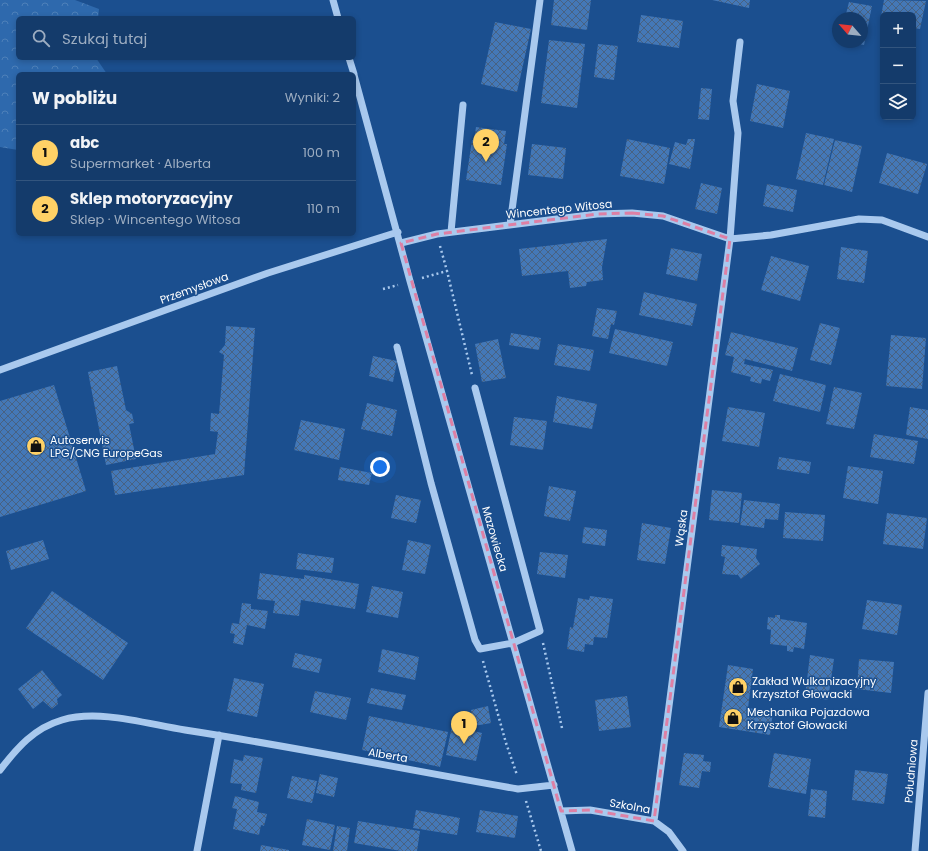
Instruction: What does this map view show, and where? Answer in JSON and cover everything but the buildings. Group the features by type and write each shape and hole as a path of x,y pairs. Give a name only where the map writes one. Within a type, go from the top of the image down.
{"street":[{"path":"333,0 337,16"},
{"path":"510,225 540,0"},
{"name":"Wąska","path":"654,821 730,239 738,133 733,101 740,42"},
{"name":"Mazowiecka","path":"350,60 353,72"},
{"name":"Mazowiecka","path":"356,82 401,243 410,281 572,851"},
{"path":"451,232 463,105"},
{"name":"Wincentego Witosa","path":"401,243 436,234 451,232 597,214 632,213 663,216 730,239 771,235 859,219 882,220 928,237"},
{"name":"Przemysłowa","path":"0,370 268,273 398,232"},
{"path":"397,347 431,483 475,640 480,649 513,643 540,631 476,388"},
{"name":"Południowa","path":"915,851 926,748 928,693"},
{"name":"Alberta","path":"0,770 17,748 35,732 62,720 92,715 219,735 522,789 554,785"},
{"path":"197,851 219,735"},
{"name":"Szkolna","path":"561,811 590,810 654,821 669,832 683,851"}],"path":[{"path":"436,234 476,388"},
{"path":"383,289 446,271"},
{"path":"540,631 562,728"},
{"path":"480,649 506,743 541,851"}],"highlighted area":[{"path":"632,213 663,216 730,239 654,821 590,810 561,811 401,243 437,234 597,214"}],"green space":[{"path":"0,0 75,0 99,9 98,16 16,16 16,60 97,60 106,72 16,72 16,150 0,147"}],"place":[{"name":"Sklep motoryzacyjny","path":"486,162"},
{"name":"Autoserwis LPG/CNG EuropeGas","path":"36,446"},
{"name":"Zakład Wulkanizacyjny Krzysztof Głowacki","path":"738,687"},
{"name":"Mechanika Pojazdowa Krzysztof Głowacki","path":"733,718"},
{"name":"abc","path":"464,744"}]}
